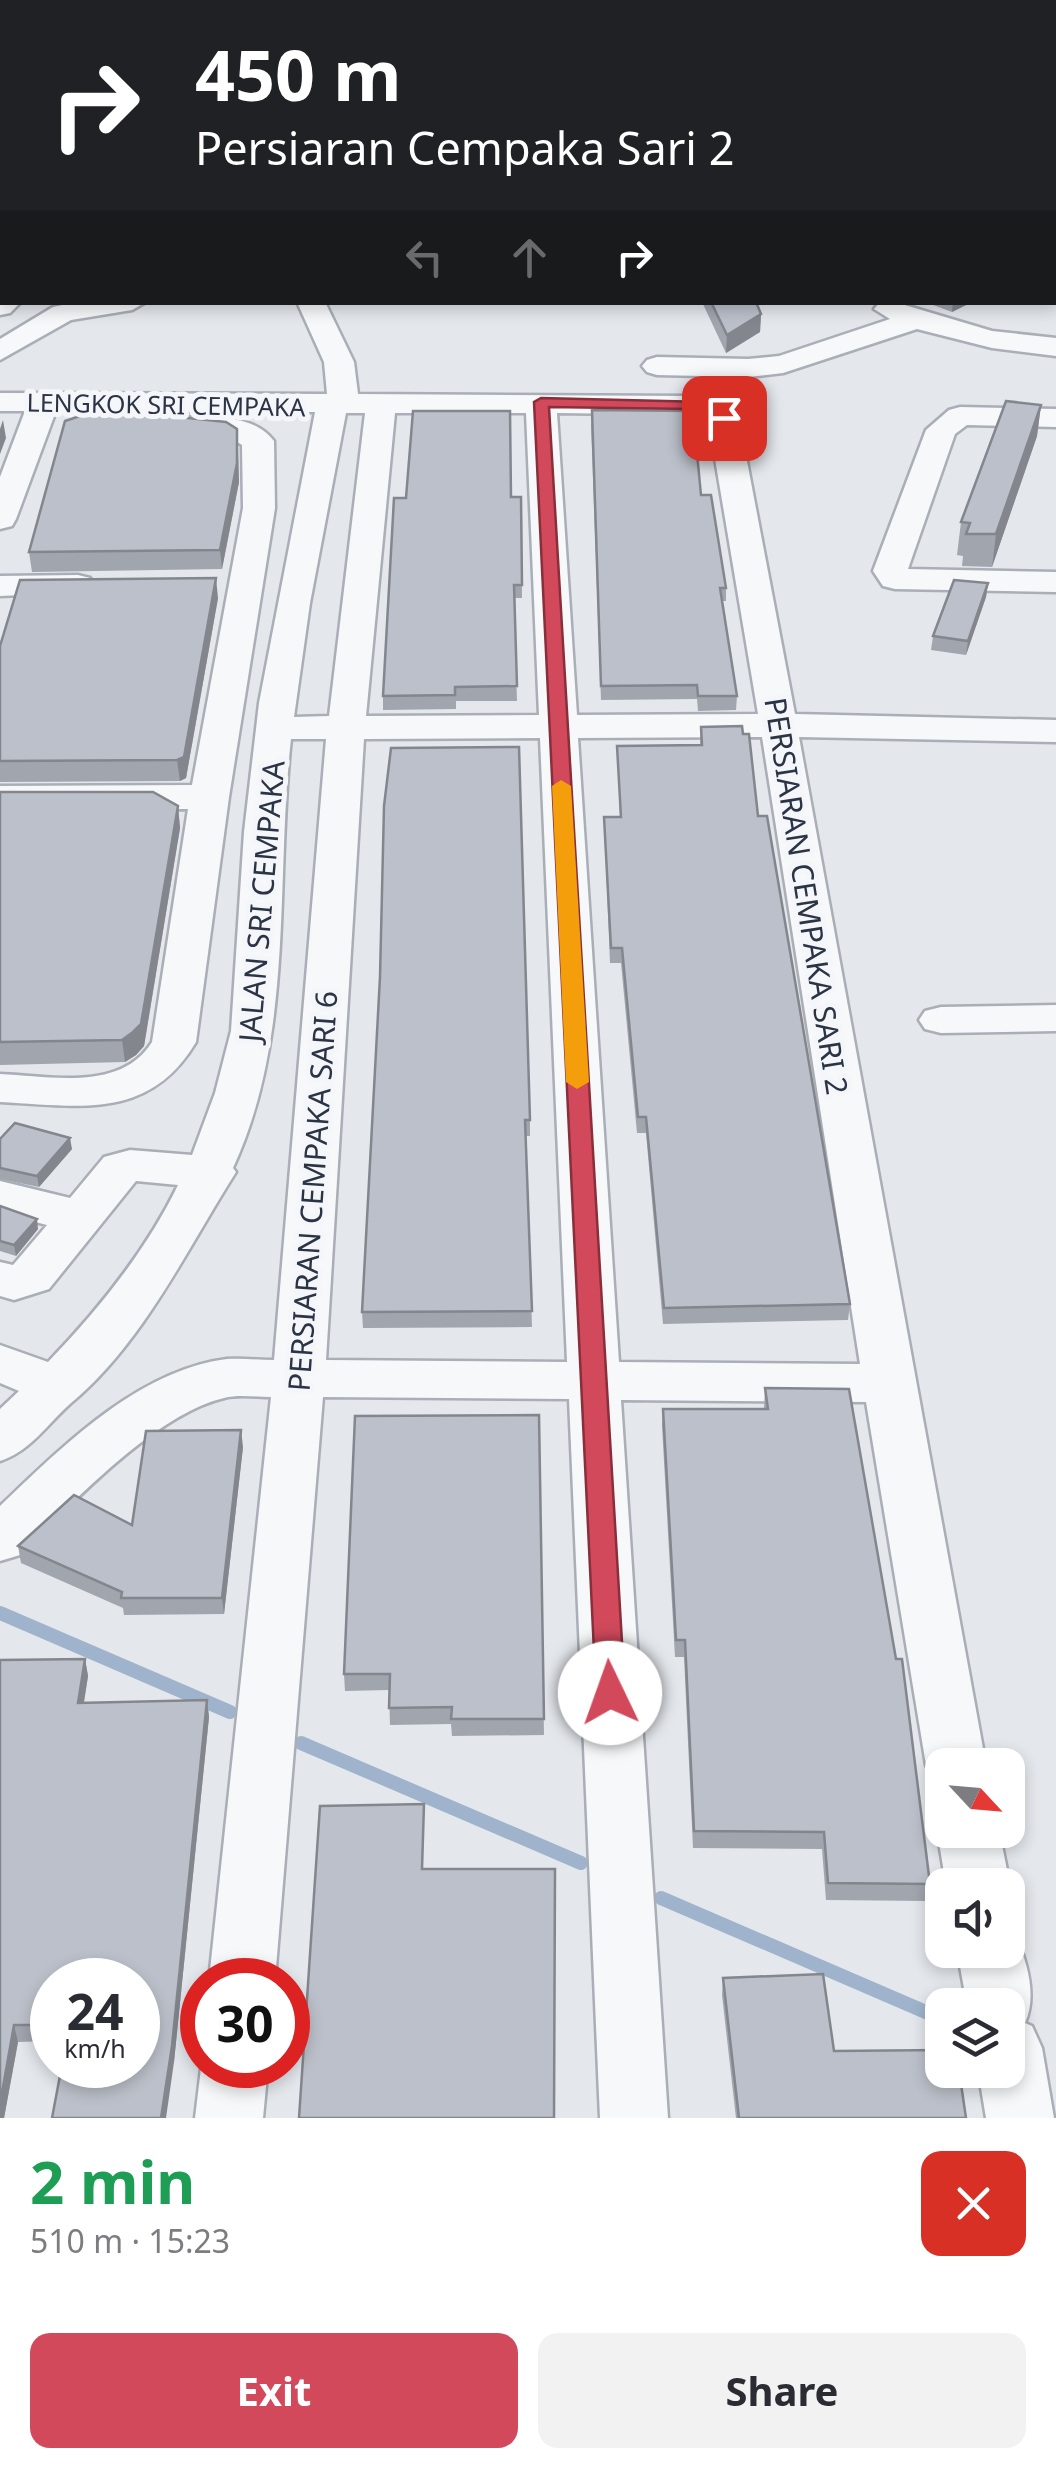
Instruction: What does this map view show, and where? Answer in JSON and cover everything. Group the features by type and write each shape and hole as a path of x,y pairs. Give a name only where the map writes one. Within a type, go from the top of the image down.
{"street":[{"path":"0,352 63,313 113,305"},
{"name":"JALAN SRI CEMPAKA","path":"294,305 315,347 325,400 332,406"},
{"name":"JALAN SRI CEMPAKA","path":"0,1441 60,1386 161,1262 212,1172 246,1068 253,1031 266,801 276,728 311,506 332,406 343,397 338,362 312,305"},
{"path":"878,305 916,320 995,340 1056,346"},
{"path":"657,366 748,368 783,364 916,320"},
{"name":"LENGKOK SRI CEMPAKA","path":"0,402 39,414 332,406"},
{"name":"PERSIARAN CEMPAKA SARI 2","path":"332,406 380,402 689,405 706,406 724,418 780,726 886,1383 953,1748"},
{"name":"PERSIARAN CEMPAKA SARI 6","path":"244,1958 299,1378 346,728 380,402"},
{"path":"541,402 634,2118"},
{"path":"0,424 39,414"},
{"path":"0,519 39,414"},
{"name":"JALAN SRI CEMPAKA","path":"0,1088 127,1086 150,1076 168,1059 174,1042 259,508 258,441 236,428 39,414"},
{"path":"1056,418 960,416 941,430 890,571 895,579 1056,582"},
{"path":"259,508 311,506"},
{"path":"208,583 246,583"},
{"path":"0,586 113,584"},
{"path":"276,728 780,726 1056,731"},
{"path":"0,798 210,799 224,811 266,801"},
{"path":"941,1020 1056,1018"},
{"path":"0,1280 14,1283 31,1278 121,1168 130,1164 212,1172"},
{"path":"0,1197 80,1218"},
{"path":"0,1363 60,1386"},
{"path":"0,1540 46,1496 161,1402 194,1385 226,1378 594,1384 886,1383"},
{"path":"229,2118 232,2088"},
{"path":"1015,2088 1020,2118"}],"building":[{"path":"712,305 757,305 761,314 727,335"},
{"path":"1006,401 1041,405 996,534 966,534 970,523 961,522"},
{"path":"592,410 693,411 701,495 711,495 726,588 720,588 737,696 698,696 697,685 601,686"},
{"path":"413,411 510,411 511,497 521,497 522,585 514,585 517,686 455,687 455,695 383,696 394,498 406,498"},
{"path":"86,414 150,414 226,422 237,429 237,463 220,550 29,552 65,421"},
{"path":"216,578 184,757 0,761 0,646 20,580"},
{"path":"954,580 988,583 968,641 933,636"},
{"path":"742,726 743,734 749,734 758,816 767,816 850,1304 664,1308 646,1117 638,1117 622,948 611,948 604,817 621,817 617,746 702,745 701,727"},
{"path":"519,747 532,1311 362,1312 380,977 384,806 391,748"},
{"path":"0,792 153,792 178,806 141,1024 122,1040 0,1042"},
{"path":"15,1123 70,1138 37,1176 0,1168 0,1139"},
{"path":"0,1206 37,1219 14,1245 0,1241"},
{"path":"765,1388 849,1389 896,1659 902,1659 928,1868 925,1884 828,1883 824,1832 694,1831 685,1640 676,1640 663,1409 768,1409"},
{"path":"539,1415 544,1719 451,1719 452,1707 389,1708 390,1674 344,1674 355,1416"},
{"path":"241,1430 222,1598 121,1598 122,1592 18,1546 74,1495 132,1525 146,1431"},
{"path":"85,1659 78,1703 207,1700 172,2046 161,2118 52,2118 58,2088 160,2088 160,1958 30,1958 30,2025 14,2025 0,2104 0,1660"},
{"path":"424,1804 422,1869 555,1869 554,2118 299,2118 301,2088 310,2088 310,1958 320,1806"},
{"path":"823,1974 834,2051 925,2050 925,2088 962,2088 966,2118 739,2118 723,1978"}],"waterway":[{"path":"0,1613 230,1712"},
{"path":"301,1743 581,1863"},
{"path":"661,1898 925,2012"}],"slow traffic":[{"path":"561,786 577,1082"}],"route":[{"path":"610,1693 541,402 706,406 724,418"}]}
